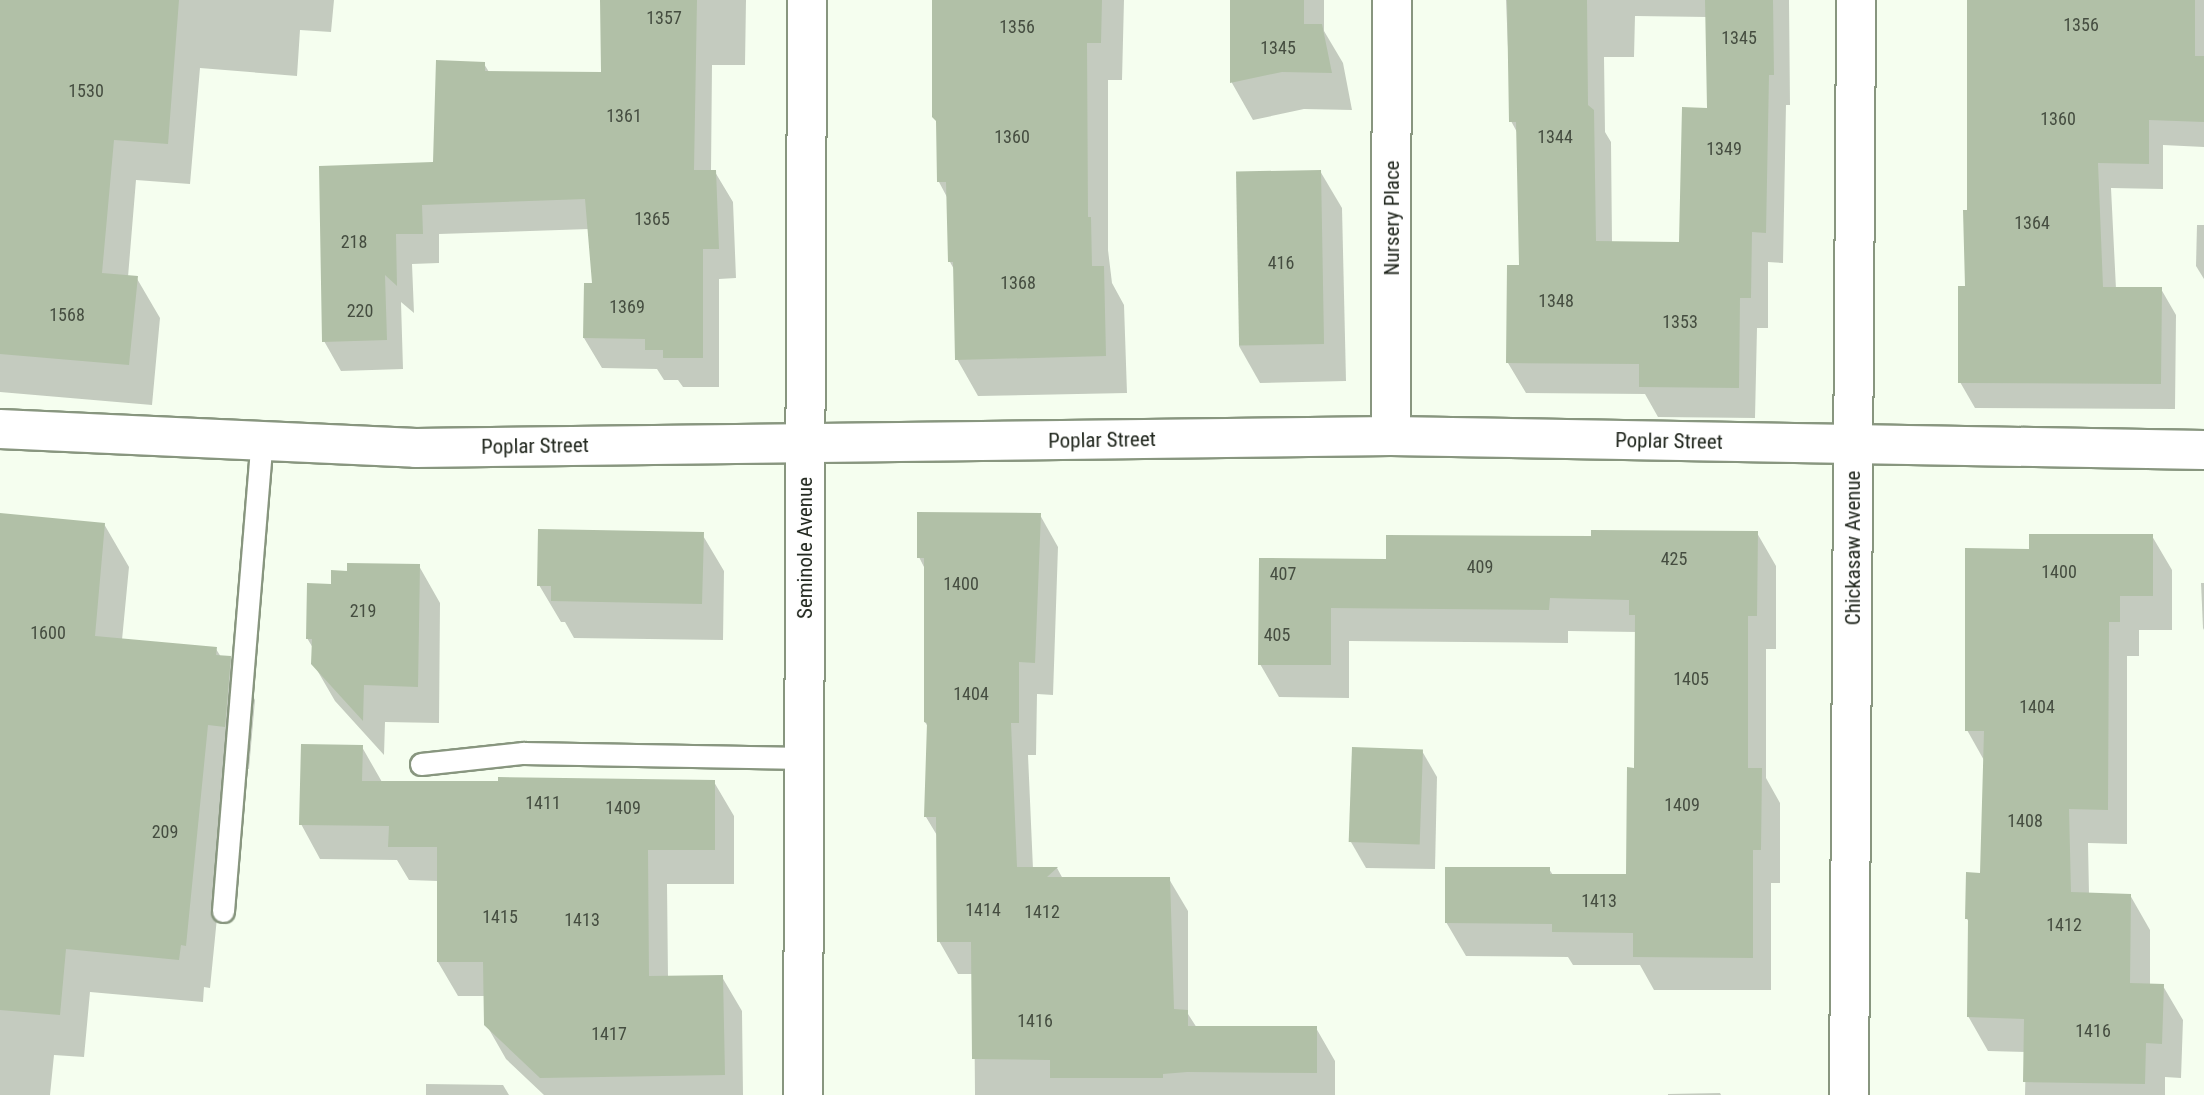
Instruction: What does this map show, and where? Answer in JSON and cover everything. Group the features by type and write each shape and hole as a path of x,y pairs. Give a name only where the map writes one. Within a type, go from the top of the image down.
{"street":[{"name":"Seminole Avenue","path":"803,1095 807,0"},
{"name":"Nursery Place","path":"1391,436 1392,0"},
{"name":"Chickasaw Avenue","path":"1849,1095 1856,0"},
{"name":"Poplar Street","path":"0,429 416,447 1391,436 2204,450"}],"lane":[{"path":"223,911 262,441"},
{"path":"421,764 523,753 805,758"}],"building":[{"path":"0,0 179,0 168,144 114,140 102,273 138,276 129,365 0,354"},
{"path":"600,0 697,0 694,170 716,170 719,249 703,249 703,358 663,358 663,350 645,350 645,339 583,338 584,283 592,283 585,199 422,205 423,234 396,234 397,286 385,275 387,340 322,342 319,166 433,162 436,60 485,62 485,71 601,72"},
{"path":"932,0 1102,0 1101,43 1087,43 1088,217 1091,217 1092,266 1104,266 1106,356 955,360 953,262 948,262 946,182 937,182 936,121 932,117"},
{"path":"1230,0 1304,0 1304,24 1322,24 1332,73 1282,72 1230,83"},
{"path":"1507,0 1587,0 1588,105 1594,110 1596,241 1679,242 1682,107 1707,108 1705,0 1773,0 1774,75 1769,75 1766,233 1752,232 1751,298 1740,298 1739,388 1639,387 1639,364 1506,363 1507,265 1519,265 1516,122 1509,122"},
{"path":"1967,0 2195,0 2195,56 2204,56 2204,122 2149,120 2149,164 2098,163 2103,287 2162,287 2161,384 1958,383 1958,286 1965,286 1963,210 1967,210"},
{"path":"1321,170 1324,344 1239,345 1236,171"},
{"path":"917,512 1041,513 1035,663 1019,662 1019,723 1011,723 1017,867 1058,867 1047,877 1170,877 1174,1009 1188,1010 1188,1026 1317,1026 1317,1073 1187,1072 1163,1074 1163,1078 1050,1078 1050,1060 972,1059 971,942 937,942 936,817 924,817 927,723 924,722 924,558 917,558"},
{"path":"0,513 105,523 95,636 217,647 216,655 231,656 225,727 208,725 186,946 181,945 179,960 66,949 60,1015 0,1010"},
{"path":"538,529 704,532 702,604 551,601 551,586 537,586"},
{"path":"1591,530 1758,531 1757,616 1748,616 1748,768 1762,768 1761,850 1753,850 1753,958 1633,957 1633,933 1552,932 1552,924 1445,923 1445,867 1550,867 1550,874 1626,874 1627,767 1634,768 1635,615 1629,615 1629,600 1550,598 1549,610 1331,608 1331,665 1258,665 1259,558 1386,559 1386,535 1591,536"},
{"path":"2029,534 2153,534 2153,596 2120,596 2120,622 2109,622 2108,810 2069,809 2071,892 2131,894 2130,983 2164,984 2162,1044 2146,1043 2145,1084 2023,1082 2024,1019 1967,1017 1966,872 1980,873 1984,731 1965,731 1965,548 2029,549"},
{"path":"347,563 420,564 418,687 364,685 363,721 311,664 312,639 306,639 307,583 331,584 331,570 347,571"},
{"path":"301,744 363,745 362,781 498,781 498,777 715,780 715,850 648,850 649,976 723,975 725,1075 540,1078 484,1025 483,962 437,962 437,847 388,847 389,826 299,825"},
{"path":"1352,747 1423,749 1420,844 1349,842"}]}
